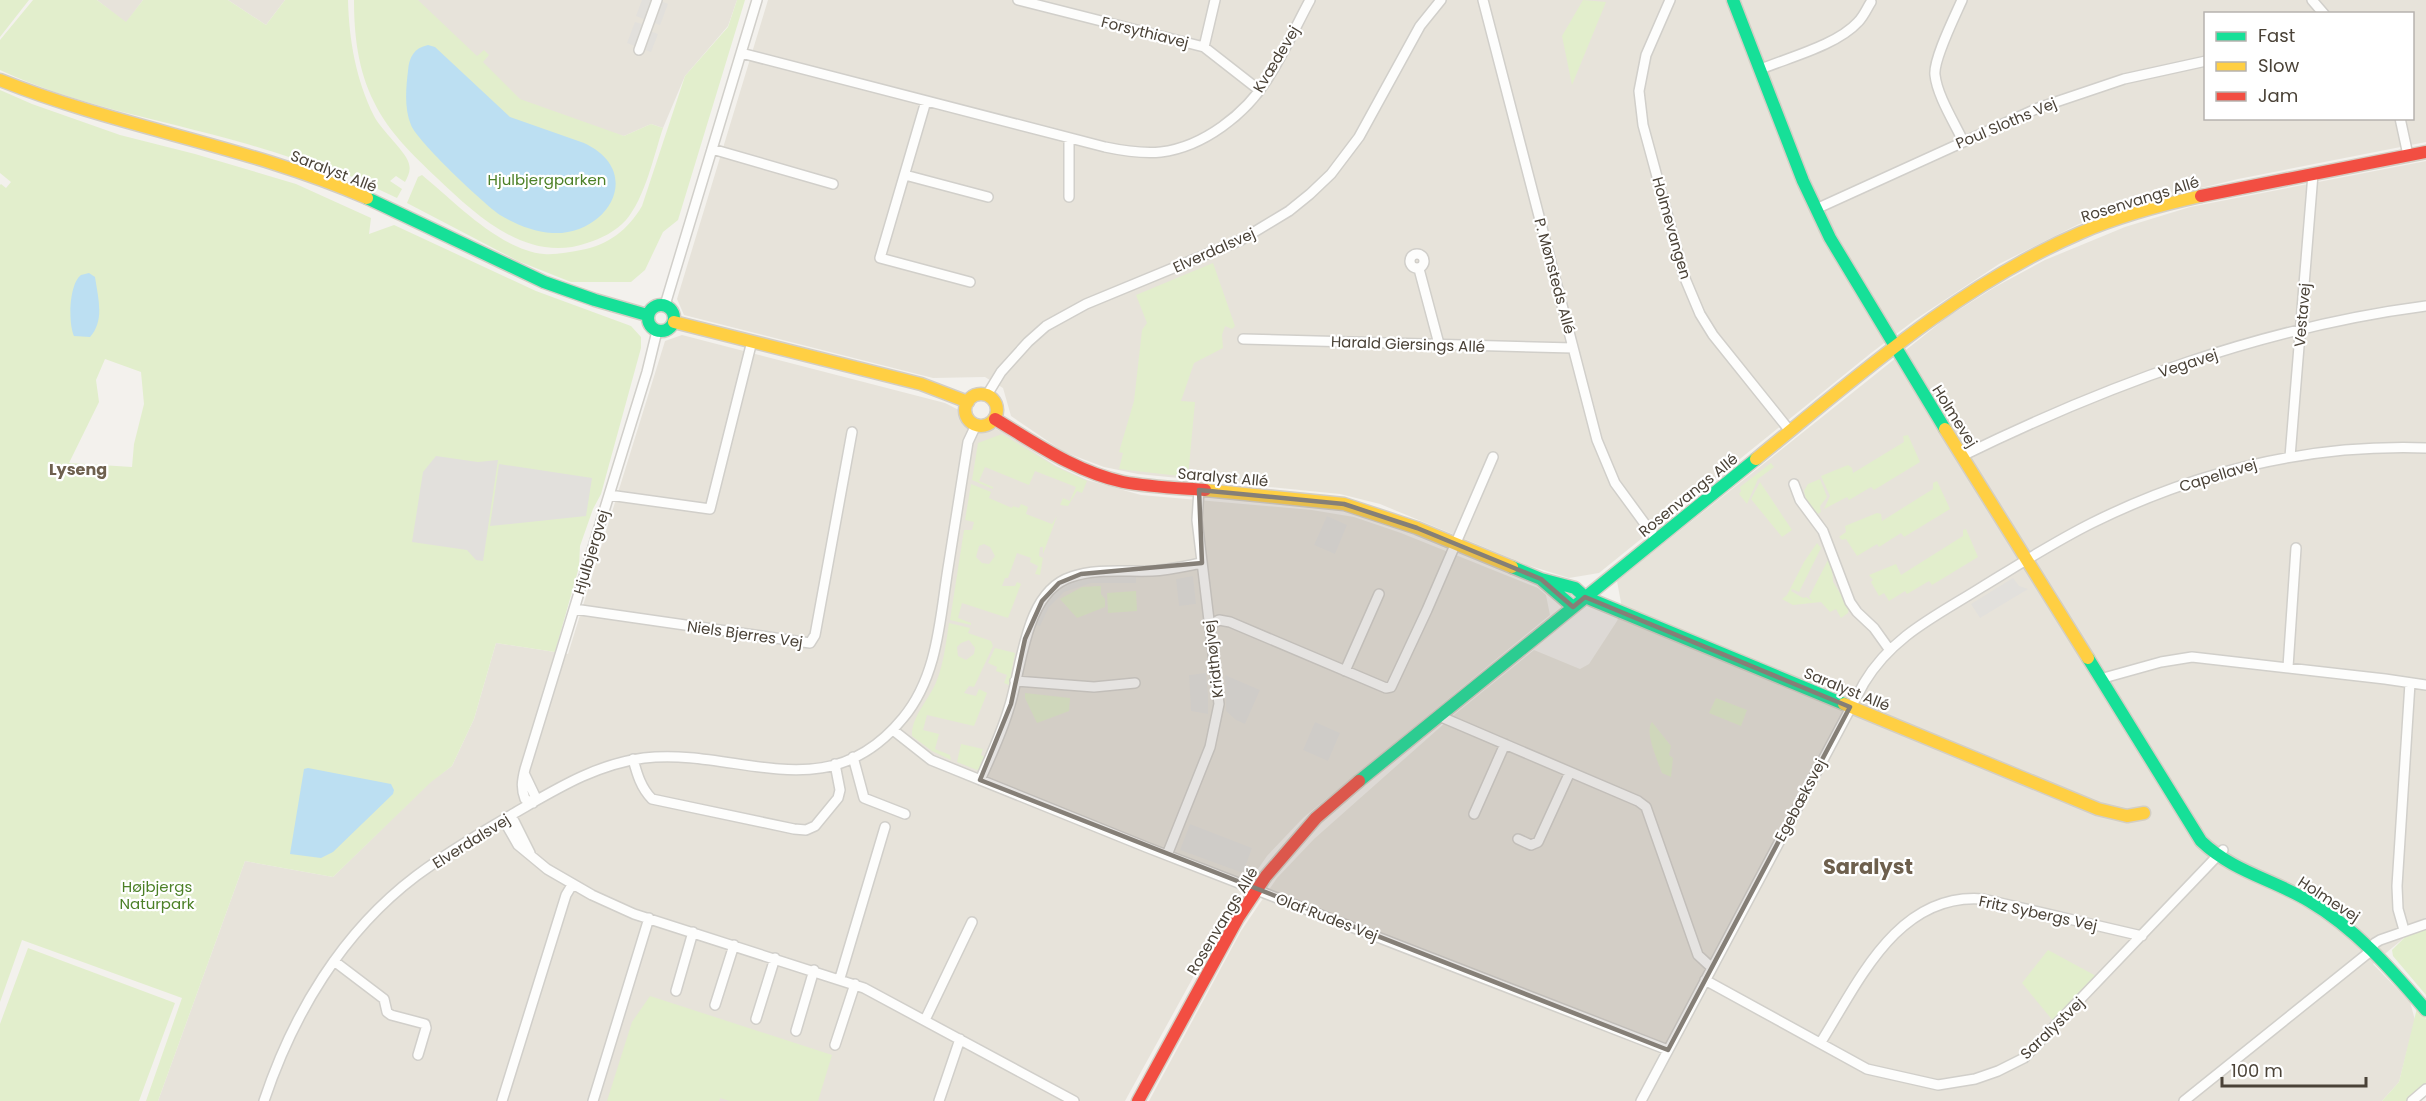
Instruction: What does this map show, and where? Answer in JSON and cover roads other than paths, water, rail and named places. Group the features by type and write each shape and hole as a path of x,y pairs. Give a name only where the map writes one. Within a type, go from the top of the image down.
{"street":[{"path":"639,50 657,0"},
{"path":"665,305 757,0"},
{"name":"Forsythiavej","path":"1018,0 1204,47 1259,90"},
{"path":"1204,47 1215,0"},
{"name":"Kvædevej","path":"741,53 1069,138 1125,151 1163,152 1198,140 1213,132 1244,108 1268,78 1310,0"},
{"name":"Elverdalsvej","path":"987,394 1001,372 1046,326 1086,304 1241,240 1271,223 1310,194 1331,174 1359,137 1419,26 1441,0"},
{"name":"P. Mønsteds Allé","path":"1483,0 1597,440 1615,483 1656,539"},
{"name":"Holmevangen","path":"1670,0 1646,55 1639,91 1643,125 1678,254 1691,295 1713,335 1790,431"},
{"name":"Holmevej","path":"1733,0 1815,208 1894,347 2194,827 2220,854 2309,901 2334,918 2371,948 2426,1010"},
{"path":"1962,0 1936,62 1934,73 1963,141"},
{"path":"2312,0 2322,12"},
{"path":"1761,69 1849,31 1860,20 1871,2"},
{"name":"Poul Sloths Vej","path":"1815,208 1963,141 2080,93 2124,79 2204,60"},
{"name":"Saralyst Allé","path":"0,80 85,112 242,153 317,178 395,211 542,281 647,315"},
{"path":"926,101 880,258 970,282"},
{"path":"2400,120 2408,155"},
{"path":"1069,138 1069,197"},
{"path":"712,149 832,184"},
{"name":"Rosenvangs Allé","path":"1138,1101 1256,889 1284,853 1316,818 1374,768 1945,307 1995,275 2081,232 2125,216 2198,196 2426,152"},
{"name":"Vestavej","path":"2290,457 2313,174"},
{"path":"905,175 988,197"},
{"path":"1419,269 1439,344"},
{"path":"665,305 654,306 647,315 650,327 657,331 665,331 674,322"},
{"path":"665,305 673,314 674,322"},
{"name":"Vegavej","path":"1962,456 2038,420 2168,368 2336,321 2426,306"},
{"path":"674,322 921,384 968,402"},
{"name":"Hjulbjergvej","path":"533,803 535,795 524,773 647,372 657,331"},
{"name":"Harald Giersings Allé","path":"1243,339 1573,348"},
{"path":"609,495 710,509 752,341"},
{"path":"987,394 997,407 995,418 984,426 976,425 968,418 966,412 968,402 976,395 987,394"},
{"name":"Saralyst Allé","path":"995,418 1061,459 1123,482 1344,504 1384,515 1541,579 1575,588 1585,597 2098,808 2127,816 2144,813"},
{"name":"Elverdalsvej","path":"264,1101 289,1036 323,974 369,920 416,877 507,818 578,777 633,759 684,757 780,771 811,770 853,757 893,730 912,706 930,671 968,442 976,425"},
{"name":"Niels Bjerres Vej","path":"574,609 810,643 815,635 852,432"},
{"name":"Capellavej","path":"2027,560 2091,524 2159,494 2230,469 2290,457 2361,449 2426,448"},
{"path":"1210,625 1219,620 1230,622 1386,688 1395,683 1493,457"},
{"path":"1794,484 1800,500 1823,531 1850,602 1889,649"},
{"name":"Kridthøjvej","path":"1167,855 1210,747 1217,718 1218,688 1197,520 1199,490"},
{"path":"2288,667 2296,548"},
{"name":"Egebæksvej","path":"1641,1101 1871,671 1889,649 1910,632 2027,560"},
{"path":"980,780 1004,723 1025,639 1042,601 1059,583 1081,574 1155,571 1202,563"},
{"name":"Saralyst Allé","path":"1541,579 1573,607"},
{"path":"1345,671 1379,594"},
{"path":"2100,679 2161,662 2192,657 2410,682 2426,686"},
{"path":"1015,681 1094,687 1135,683"},
{"path":"2404,930 2398,909 2397,886 2410,682"},
{"path":"1439,716 1638,801 1646,807 1698,956 1712,967"},
{"name":"Olaf Rudes Vej","path":"893,730 931,760 1167,855 1668,1050"},
{"path":"1474,814 1505,744"},
{"path":"853,757 864,798 906,814"},
{"path":"633,759 642,786 652,799 806,830 815,826 838,798 840,790 835,764"},
{"path":"1518,839 1531,845 1538,842 1570,772"},
{"path":"507,818 506,824 518,845 547,869 572,885 649,918 855,984 1074,1101"},
{"path":"840,978 885,827"},
{"name":"Saralystvej","path":"1705,980 1821,1042 1854,1064 1867,1069 1938,1085 1976,1079 2024,1058 2220,854"},
{"path":"502,1101 566,895 572,885"},
{"name":"Fritz Sybergs Vej","path":"1821,1042 1873,959 1888,941 1913,917 1940,903 1956,899 1983,899 2142,936"},
{"path":"593,1101 649,918"},
{"path":"925,1020 972,921"},
{"path":"2184,1101 2367,954 2375,943 2404,930 2426,924"},
{"path":"676,991 693,932"},
{"path":"715,1005 734,945"},
{"path":"756,1019 775,958"},
{"path":"334,961 384,999 387,1012 391,1015 425,1024 426,1028 418,1055"},
{"path":"796,1031 814,970"},
{"path":"835,1045 855,984"},
{"path":"939,1101 960,1039"},
{"path":"2412,1101 2426,1089"}],"water":[{"path":"428,45 435,47 510,117 584,143 603,155 613,170 616,185 612,200 603,213 589,224 572,231 552,233 518,224 500,215 480,199 425,144 411,125 406,105 410,61 416,51"},
{"path":"89,273 95,277 99,301 98,323 90,337 74,336 70,313 74,286 81,275"},
{"path":"304,769 391,784 394,790 393,794 333,852 321,858 290,854"}],"district":[{"name":"Lyseng","path":"78,469"},
{"name":"Saralyst","path":"1868,866"}],"park label":[{"name":"Hjulbjergparken","path":"547,179"},
{"name":"Højbjergs Naturpark","path":"157,894"}]}
